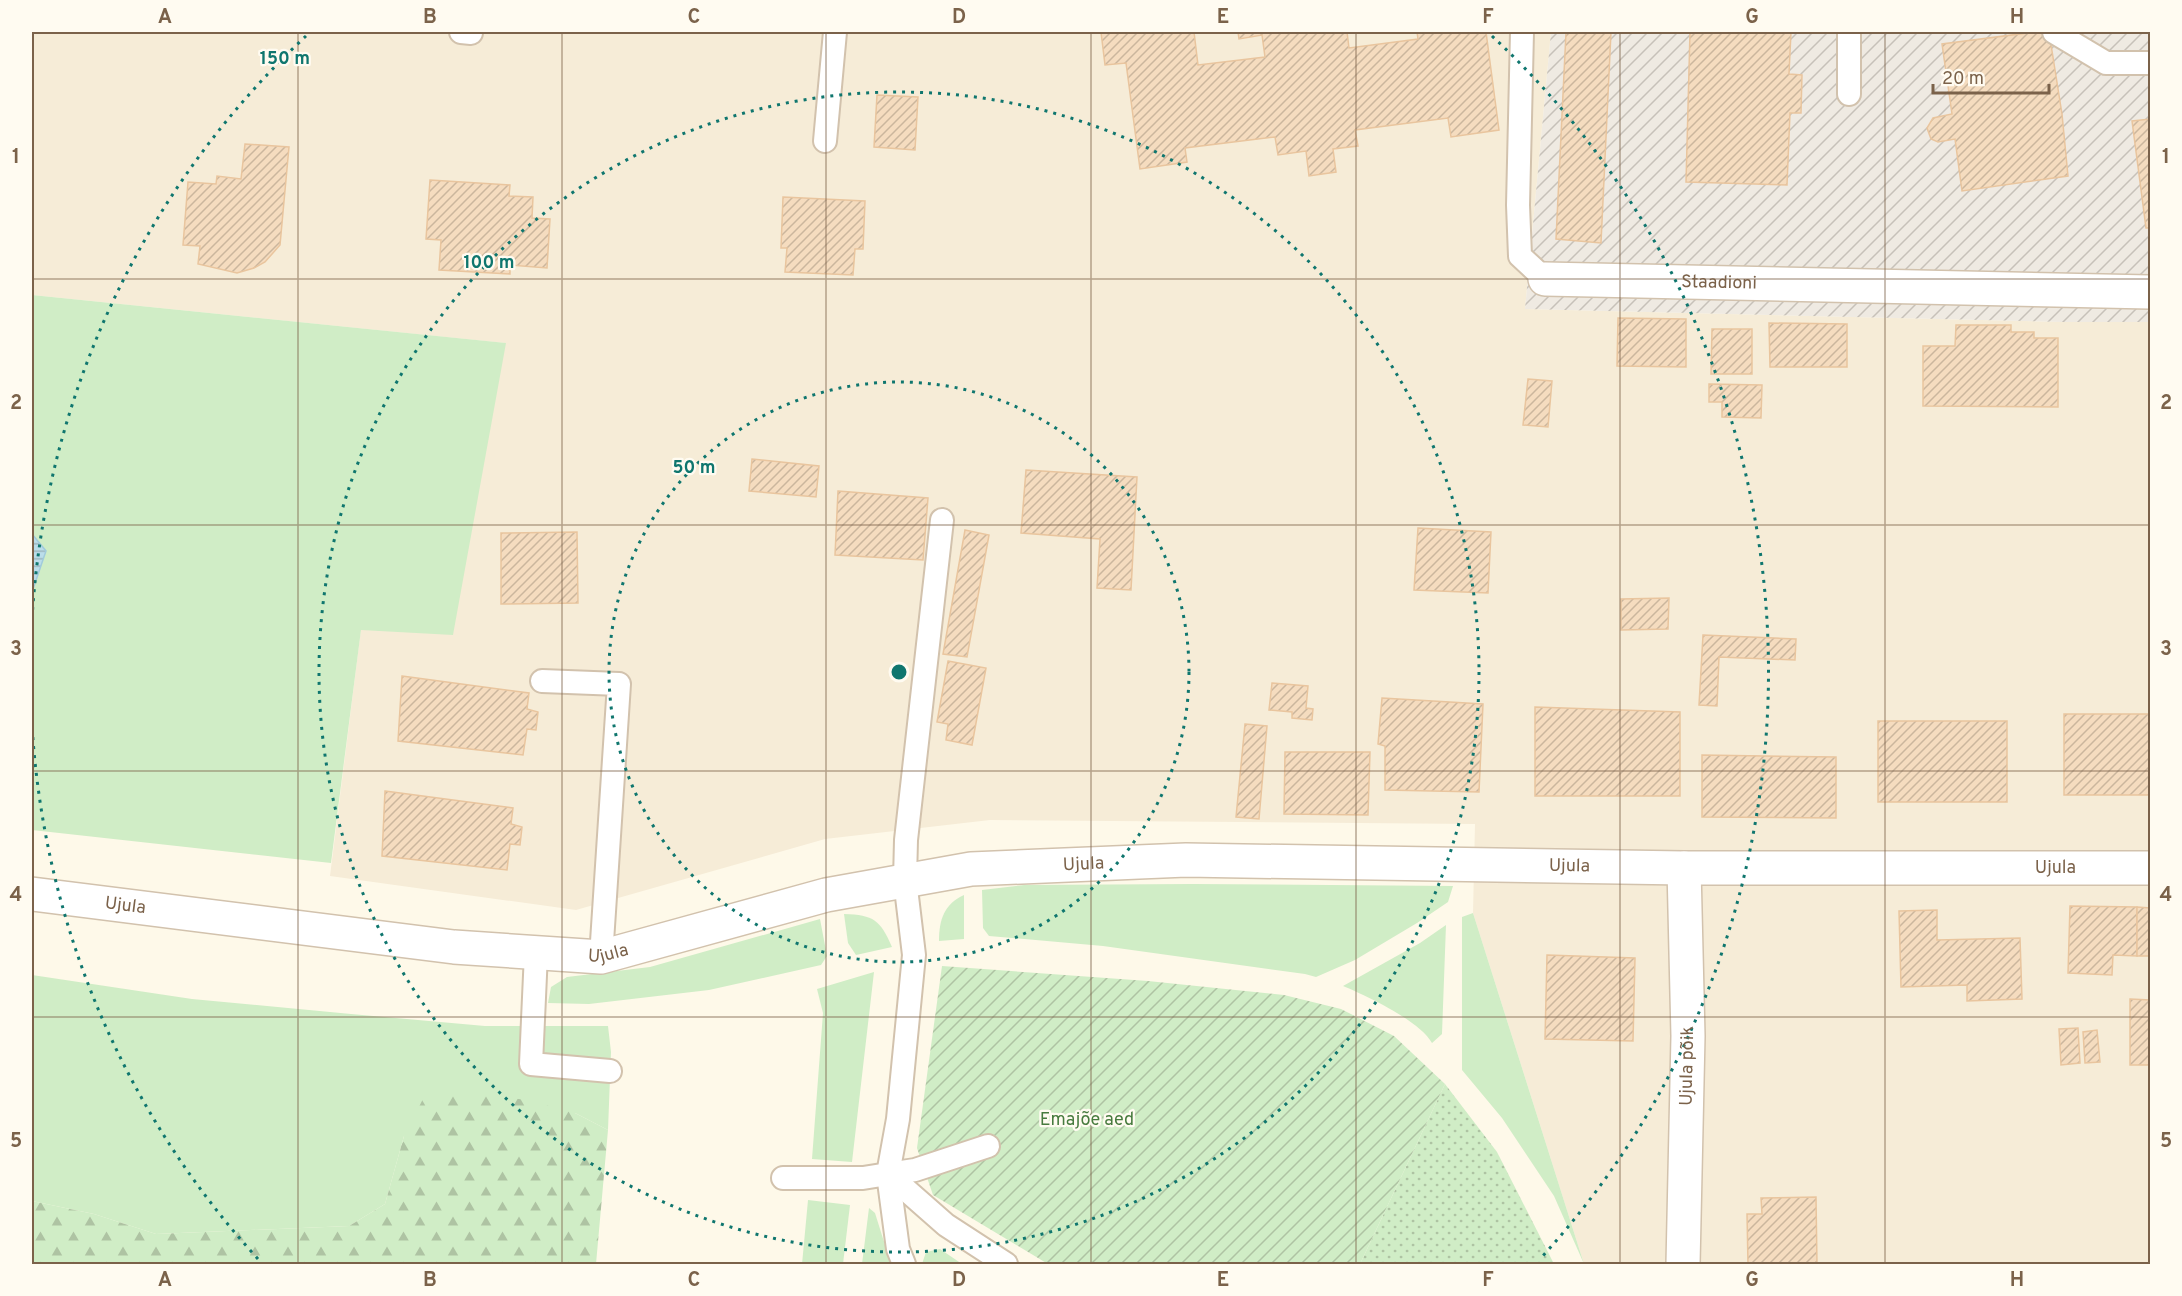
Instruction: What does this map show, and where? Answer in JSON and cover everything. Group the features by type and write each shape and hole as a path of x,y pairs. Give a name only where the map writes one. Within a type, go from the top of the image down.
{"street":[{"name":"Staadioni","path":"1545,279 2151,292"},
{"name":"Ujula","path":"32,894 454,947 601,957 826,895 971,869 1186,860 1684,868 2151,868"},
{"name":"Ujula põik","path":"1683,1264 1688,1036 1684,868"}],"lane":[{"path":"825,141 835,32"},
{"name":"Staadioni","path":"1522,32 1518,205 1520,256 1545,279"},
{"path":"1849,32 1849,94"},
{"path":"2054,32 2106,63 2151,63"},
{"path":"904,1264 898,1249 888,1174 897,1119 914,955 905,880 907,828 942,520"},
{"path":"542,681 619,684 601,957"},
{"path":"536,953 531,1064 610,1071"},
{"path":"783,1178 863,1178 915,1170 988,1146"},
{"path":"888,1174 946,1225 1006,1264"}],"shaded area":[{"path":"32,32 1551,32 1525,309 2061,322 2150,322 2150,1264 1584,1264 1473,913 1475,824 990,820 825,839 576,910 330,876 361,629 505,343 32,295"},
{"path":"1551,32 2150,32 2150,322 2061,322 1525,309"}],"green space":[{"path":"32,295 506,343 453,635 361,630 331,863 32,830"},
{"path":"1024,885 1453,886 1448,902 1417,923 1355,960 1316,977 1103,946 989,936 983,928 982,890"},
{"path":"964,895 964,939 939,941 940,926 947,908"},
{"path":"1473,913 1584,1264 1554,1196 1502,1118 1462,1070 1462,917"},
{"path":"844,914 862,916 875,921 884,931 892,947 856,955 848,943"},
{"path":"820,919 827,956 821,965 709,990 589,1004 548,1003 551,987 567,977 650,967"},
{"path":"1446,925 1442,1034 1432,1043 1405,1018 1343,986 1420,943"},
{"name":"Emajõe aed","path":"942,966 1148,981 1284,995 1341,1009 1394,1036 1445,1084 1360,1264 1048,1264 933,1195 917,1148"},
{"path":"874,972 852,1162 812,1159 823,1013 817,989"},
{"path":"32,975 192,999 485,1026 608,1026 611,1052 608,1130 575,1113 404,1136 385,1204 349,1226 156,1234 94,1214 32,1201"},
{"path":"1445,1084 1497,1152 1554,1264 1360,1264"},
{"path":"463,1091 526,1100 575,1113 608,1130 596,1264 32,1264 32,1201 94,1214 156,1234 349,1226 385,1204 404,1136 424,1097"},
{"path":"808,1200 850,1205 843,1264 802,1264"},
{"path":"869,1208 875,1213 891,1264 862,1264"},
{"path":"940,1249 962,1264 922,1264 926,1252"}],"water":[{"path":"32,534 46,551 33,589 32,588"}],"building":[{"path":"1101,32 1194,32 1198,65 1265,57 1262,35 1239,39 1238,32 1347,32 1349,48 1418,39 1417,32 1486,32 1499,130 1451,137 1448,118 1355,130 1358,146 1333,149 1336,172 1309,176 1306,151 1278,155 1275,137 1185,148 1187,162 1140,169 1126,63 1105,65"},
{"path":"1566,32 1611,32 1601,243 1556,239"},
{"path":"1690,32 1791,32 1789,74 1802,75 1801,113 1790,113 1787,185 1686,182"},
{"path":"2049,32 2062,114 2068,176 1962,191 1955,139 1938,142 1931,139 1927,128 1933,118 1952,114 1942,44"},
{"path":"877,95 918,97 915,150 874,147"},
{"path":"2150,119 2150,228 2146,228 2132,121"},
{"path":"245,144 289,147 280,245 265,262 237,273 198,264 200,246 183,245 188,182 216,184 217,176 241,179"},
{"path":"430,180 510,185 509,196 533,197 532,218 550,219 547,268 510,265 510,274 439,270 441,240 426,239"},
{"path":"783,197 865,201 863,249 855,249 853,275 785,272 787,248 781,248"},
{"path":"1618,318 1686,319 1686,367 1617,366"},
{"path":"1769,323 1847,324 1847,367 1770,367"},
{"path":"1956,325 2011,325 2011,332 2034,332 2034,338 2058,338 2058,407 1923,406 1923,346 1955,346"},
{"path":"1712,329 1752,329 1752,374 1711,374"},
{"path":"1528,379 1552,381 1548,427 1523,425"},
{"path":"1709,384 1762,385 1761,418 1722,417 1722,402 1709,402"},
{"path":"752,459 819,466 816,497 749,491"},
{"path":"1026,470 1137,477 1131,590 1097,588 1100,539 1021,533"},
{"path":"838,491 928,498 923,560 835,555"},
{"path":"1418,528 1491,532 1488,593 1414,590"},
{"path":"965,530 989,535 967,657 943,654"},
{"path":"577,532 578,603 501,604 501,533"},
{"path":"1669,598 1668,629 1621,630 1621,599"},
{"path":"1703,635 1796,639 1795,660 1719,657 1717,706 1699,705"},
{"path":"948,661 986,668 972,745 946,740 948,724 937,722"},
{"path":"402,676 529,693 527,709 538,712 536,730 527,729 523,755 398,741"},
{"path":"1272,683 1308,686 1306,708 1313,709 1312,720 1292,718 1292,712 1269,710"},
{"path":"1382,698 1483,704 1479,792 1385,790 1385,746 1378,744"},
{"path":"1535,707 1680,712 1680,796 1535,796"},
{"path":"2064,714 2150,714 2150,795 2064,795"},
{"path":"1878,721 2007,721 2007,802 1878,802"},
{"path":"1245,724 1267,726 1259,819 1236,817"},
{"path":"1285,752 1370,752 1368,815 1284,814"},
{"path":"1702,755 1836,757 1836,818 1702,817"},
{"path":"385,791 513,808 511,824 522,827 520,845 510,844 507,870 382,856"},
{"path":"2070,906 2137,907 2137,956 2113,955 2112,975 2068,973"},
{"path":"2137,907 2150,908 2150,956 2137,956"},
{"path":"1937,910 1937,940 2020,938 2022,999 1967,1001 1967,985 1901,987 1899,911"},
{"path":"1547,955 1635,958 1633,1041 1545,1039"},
{"path":"2130,999 2150,1000 2150,1065 2130,1065"},
{"path":"2078,1028 2080,1063 2061,1065 2059,1029"},
{"path":"2097,1030 2100,1062 2085,1063 2083,1032"},
{"path":"1816,1197 1817,1264 1748,1264 1747,1214 1762,1214 1761,1198"}]}
